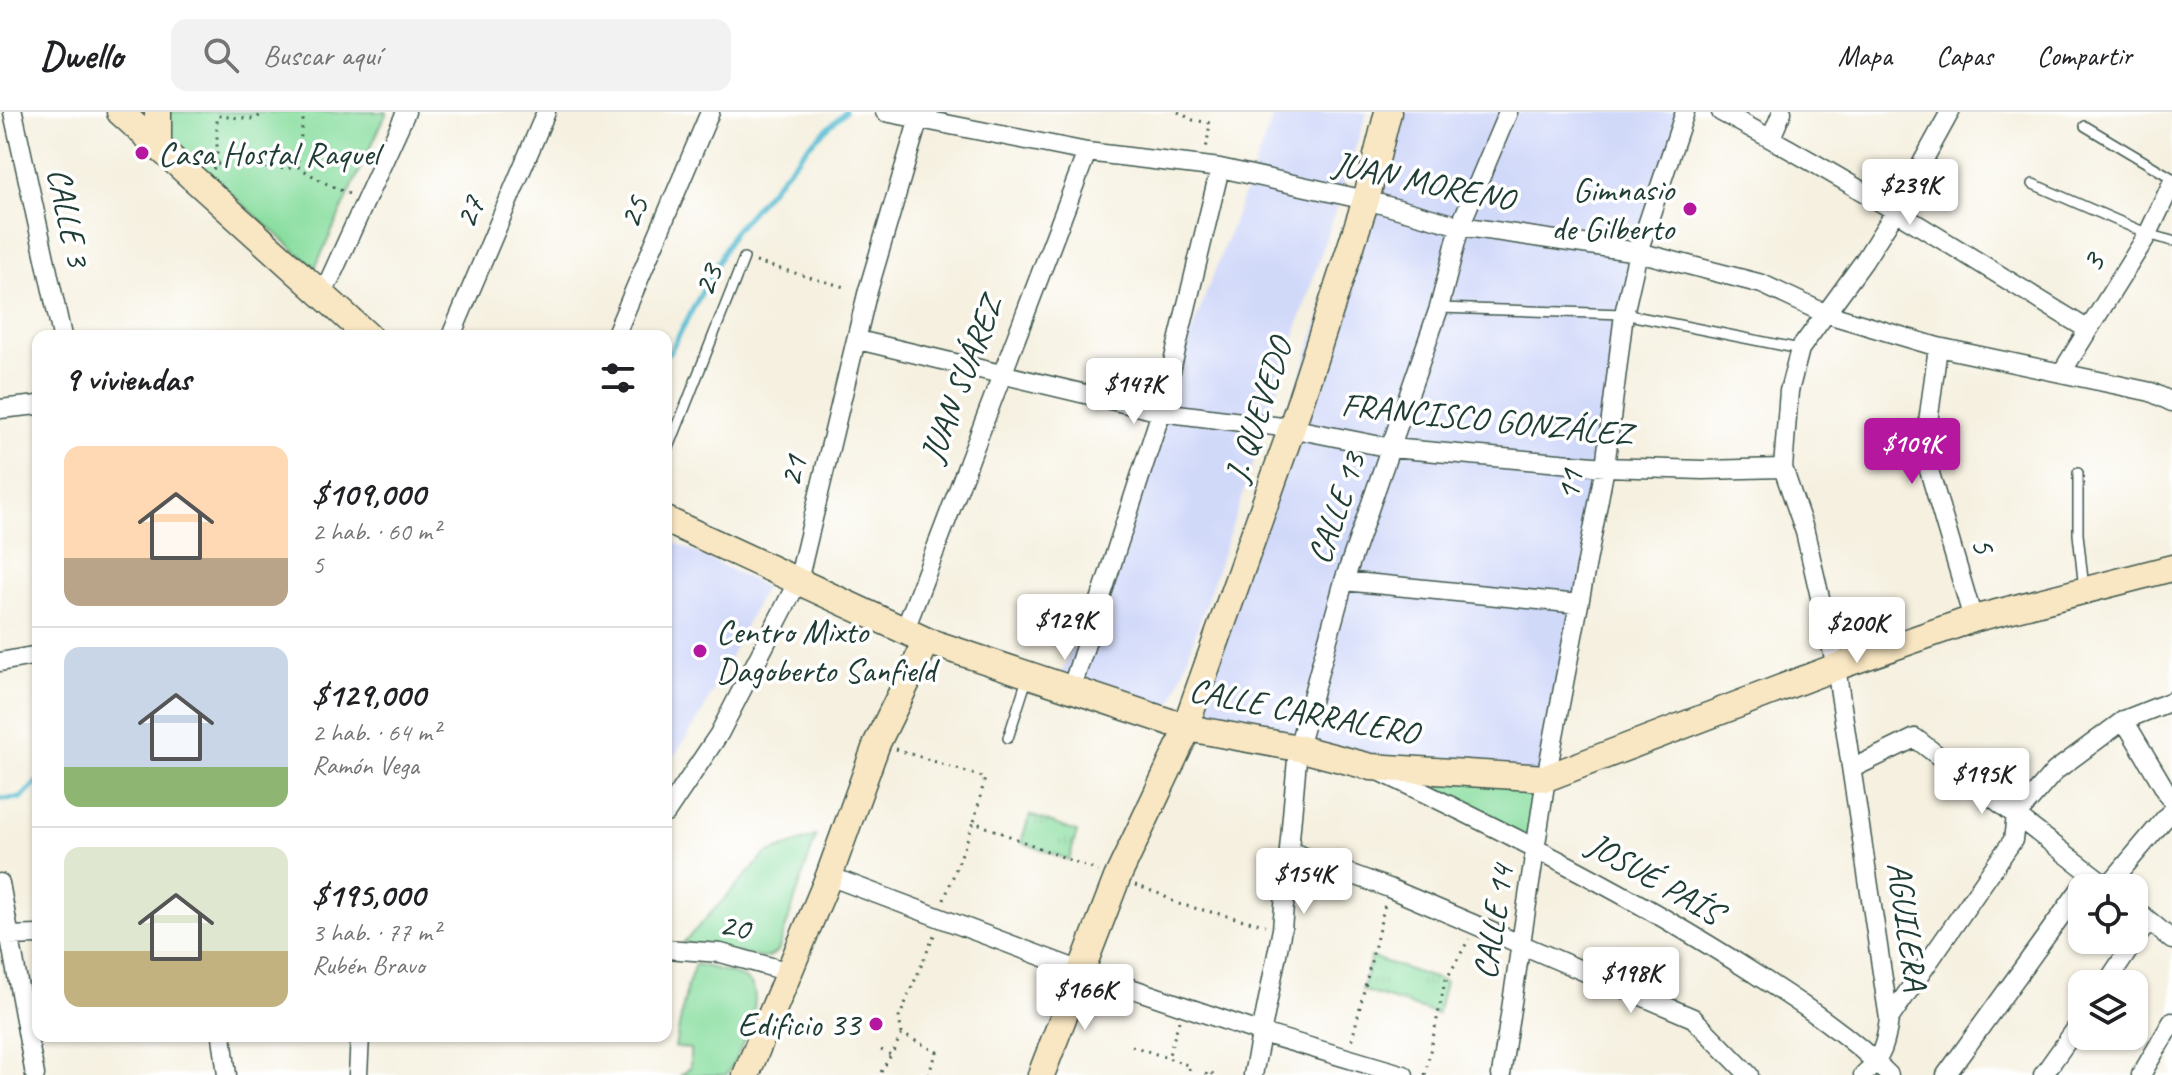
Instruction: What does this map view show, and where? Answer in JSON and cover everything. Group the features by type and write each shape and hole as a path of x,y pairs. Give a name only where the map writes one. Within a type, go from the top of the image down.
{"street":[{"name":"CALLE 3","path":"13,112 61,330"},
{"path":"120,112 361,330"},
{"path":"158,112 158,148"},
{"path":"322,296 406,112"},
{"name":"27","path":"454,330 546,112"},
{"name":"25","path":"618,330 710,112"},
{"name":"JUAN MORENO","path":"885,112 1087,152 1212,167 1366,200 1460,226 1638,252 1762,284 1824,313 1938,347 2151,392 2172,402"},
{"name":"J. QUEVEDO","path":"1041,1075 1117,878 1188,728 1190,714 1366,200 1388,112"},
{"name":"CALLE 13","path":"1253,1075 1282,929 1298,748 1344,581 1439,308 1460,226 1508,112"},
{"name":"11","path":"1546,778 1605,467 1624,314 1638,252 1685,112"},
{"path":"1721,112 1771,138 2087,329"},
{"path":"1771,138 1782,112"},
{"name":"AGUILERA","path":"1876,1071 1886,1042 1889,1019 1853,768 1836,667 1805,532 1783,468 1789,391 1800,349 1864,261 1950,112"},
{"name":"21","path":"672,804 719,734 798,581 867,294 919,118"},
{"name":"JUAN SUÁREZ","path":"746,1075 829,876 916,636 1001,375 1087,152"},
{"path":"1071,690 1161,412 1212,167"},
{"name":"3","path":"2062,372 2148,234 2172,180"},
{"name":"FRANCISCO GONZÁLEZ","path":"858,340 1161,412 1290,428 1391,448 1605,467 1703,470 1783,468"},
{"name":"5","path":"1938,347 1924,453 1973,619"},
{"path":"0,409 32,406"},
{"name":"CALLE CARRALERO","path":"672,523 916,636 1188,728 1298,748 1371,767 1546,778 1836,667 1973,619 2172,568"},
{"path":"1344,581 1579,604"},
{"path":"0,662 32,656"},
{"path":"1889,1019 2013,840 2016,816 2055,771 2124,720 2172,701"},
{"path":"2124,720 2172,801"},
{"path":"1853,768 1915,738 2091,874"},
{"name":"JOSUÉ PAÍS","path":"1371,767 1537,848 1714,948 1818,1014 1876,1071"},
{"name":"CALLE 14","path":"1501,1075 1546,778"},
{"path":"2120,874 2172,810"},
{"path":"1289,851 1389,888 1693,1018 1749,1075"},
{"path":"829,876 1081,971 1262,1033 1347,1067 1404,1075"},
{"path":"0,883 35,1075"},
{"path":"1946,1075 2068,906"},
{"path":"2148,920 2172,940"},
{"path":"8,936 32,935"},
{"name":"20","path":"672,949 721,953 789,972"},
{"path":"2141,1075 2172,1022"},
{"path":"2043,1075 2068,1040"},
{"path":"223,1042 227,1075"},
{"path":"358,1075 360,1042"}],"lane":[{"path":"2085,126 2172,180"},
{"path":"2033,184 2148,234 2172,241"},
{"name":"23","path":"672,440 744,258"},
{"path":"1439,308 1624,314 1800,349"},
{"path":"2078,473 2078,534 2085,591"},
{"path":"1008,738 1028,676"}],"path":[{"path":"198,185 217,164 217,116 255,119 265,112"},
{"path":"297,166 303,120 300,112"},
{"path":"1178,112 1193,120 1210,123 1212,167"},
{"path":"217,164 287,169 297,166 365,202"},
{"path":"744,258 867,294"},
{"path":"877,743 985,778 974,822 899,1018 902,1034 881,1072"},
{"path":"974,822 1160,894 1178,904 1282,929"},
{"path":"1347,1067 1389,888"},
{"path":"1425,1075 1445,982 1476,925"},
{"path":"1168,1058 1183,1006"},
{"path":"902,1034 937,1052 928,1075"},
{"path":"1132,1046 1190,1066 1187,1075"},
{"path":"881,1050 891,1055"},
{"path":"1206,1075 1207,1072 1217,1075"}],"shaded area":[{"path":"1275,112 1367,112 1170,710 1061,676"},
{"path":"1387,112 1685,112 1638,252 1546,778 1371,767 1190,714"},
{"name":"Centro Mixto Dagoberto Sanfield","path":"672,541 765,587 701,715 672,760"}],"green space":[{"path":"169,112 387,112 315,268 167,137"},
{"path":"1371,767 1546,778 1537,848"},
{"path":"1030,815 1077,832 1069,860 1021,842"},
{"path":"816,836 778,951 762,958 683,943 766,854"},
{"path":"1371,957 1445,982 1437,1014 1362,990"},
{"path":"695,964 739,976 749,982 754,990 755,1001 749,1028 726,1075 681,1075 690,1068 690,1049 675,1047"}],"waterway":[{"path":"672,348 733,233 809,145 845,112"},
{"path":"0,799 21,798 32,787"}],"place":[{"name":"Casa Hostal Raquel","path":"142,153"},
{"name":"Gimnasio de Gilberto","path":"1690,209"},
{"name":"Centro Mixto Dagoberto Sanfield","path":"700,651"},
{"name":"Edificio 33","path":"876,1024"}]}
